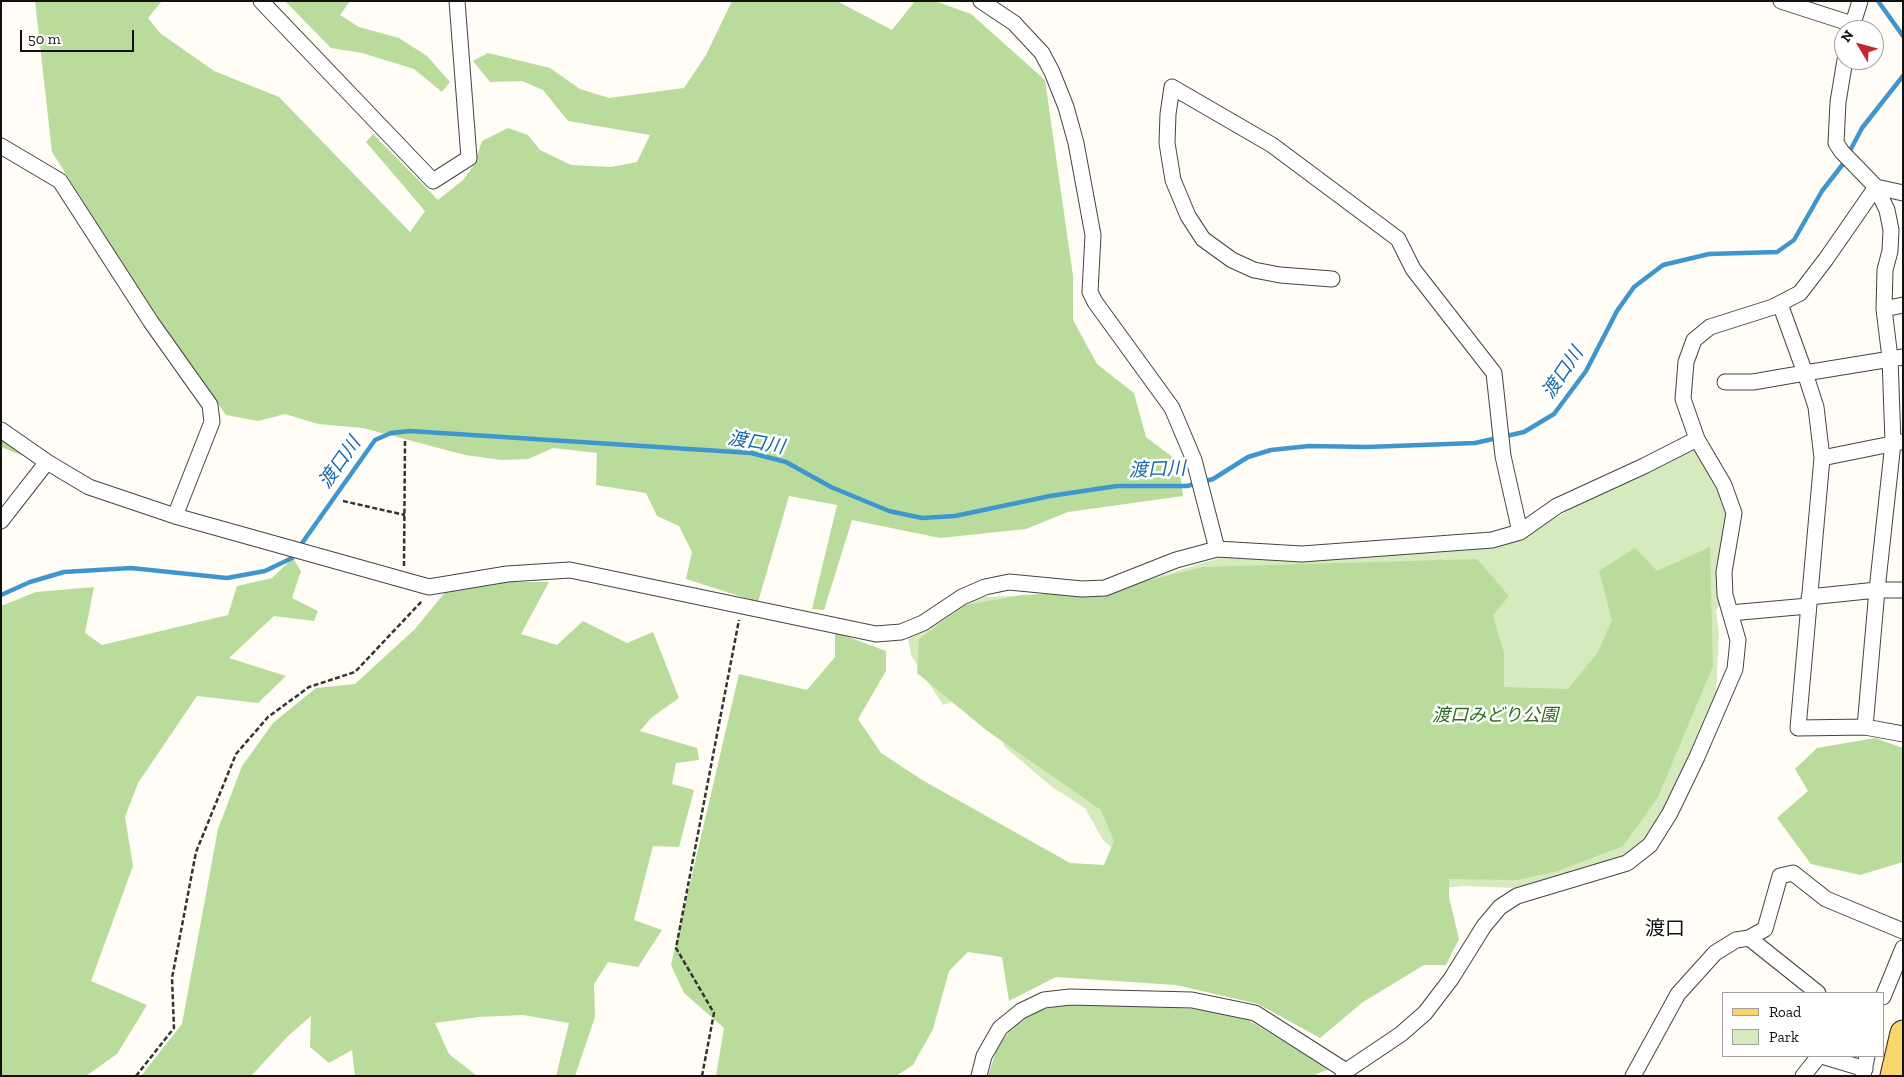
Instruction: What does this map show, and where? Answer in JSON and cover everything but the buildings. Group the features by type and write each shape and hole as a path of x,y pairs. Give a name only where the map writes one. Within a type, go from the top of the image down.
{"main road":[{"path":"1893,1076 1903,1033"}],"street":[{"path":"261,1 433,180 469,158 457,1"},
{"path":"981,1 1014,24 1042,53 1052,72 1066,107 1076,143 1091,226 1090,292 1095,302 1172,408 1194,460 1217,549"},
{"path":"1781,1 1834,21"},
{"path":"1853,20 1860,1"},
{"path":"1844,70 1838,102 1836,143 1842,152 1876,187 1887,210 1891,230 1890,251 1885,270 1884,309 1896,357 1898,442 1877,590 1865,726"},
{"path":"1332,279 1280,275 1254,270 1232,260 1203,239 1188,216 1173,180 1166,144 1172,87 1272,145 1398,239 1413,269 1494,373 1503,456 1520,532"},
{"path":"1,146 60,181 151,322 210,406 212,422 175,516"},
{"path":"1876,187 1903,193"},
{"path":"979,1076 984,1056 1000,1028 1028,1007 1044,1000 1070,997 1192,1000 1255,1014 1345,1073 1401,1034 1425,1013 1451,979 1484,926 1500,907 1517,896 1626,863 1650,845 1670,813 1697,757 1735,669 1738,640 1725,595 1724,572 1734,513 1724,486 1697,439 1683,399 1686,362 1694,340 1710,327 1780,304 1800,293 1876,187"},
{"path":"1780,304 1816,406 1822,458 1798,728 1865,726 1903,734"},
{"path":"1884,309 1903,305"},
{"path":"1725,382 1754,382 1896,357"},
{"path":"1,430 47,462 89,487 175,516 430,587 507,574 570,570 876,634 901,632 923,623 962,597 984,587 1008,582 1082,589 1105,588 1176,560 1217,549 1302,554 1492,540 1520,532 1558,506 1697,439"},
{"path":"1822,458 1898,442"},
{"path":"1,521 47,462"},
{"path":"1730,613 1877,590 1903,590"},
{"path":"1633,1076 1678,994 1715,952 1736,940 1749,938 1765,929 1780,876 1792,873 1826,898 1903,931"},
{"path":"1749,938 1817,992"},
{"path":"1884,995 1903,948"},
{"path":"1803,1076 1819,1057"},
{"path":"1824,1057 1865,1067"}],"path":[{"path":"404,580 405,440"},
{"path":"343,501 405,515"},
{"path":"136,1076 174,1028 172,978 196,852 236,754 268,717 309,686 355,672 421,603 430,587"},
{"path":"702,1076 714,1013 676,948 742,607"}],"green space":[{"path":"35,1 162,1 148,18 160,33 214,71 279,97 410,232 425,211 366,142 373,134 438,200 463,180 474,165 482,141 508,128 528,135 540,150 571,165 611,167 637,162 650,135 568,121 543,90 522,81 490,82 473,61 488,53 550,68 580,89 609,98 684,88 706,55 732,1 837,1 892,30 915,1 935,1 971,14 1045,80 1073,276 1073,320 1097,364 1134,393 1146,437 1179,462 1183,496 1068,512 1026,529 940,538 852,520 824,610 812,609 837,505 789,496 758,602 686,579 692,552 679,526 657,516 646,493 596,485 597,453 553,448 528,459 501,460 465,455 363,428 318,424 285,414 258,421 226,415 150,307 52,152"},
{"path":"285,1 350,1 340,15 359,27 399,38 427,56 450,82 442,92 414,69 362,53 331,48"},
{"path":"1,439 26,457 1,447"},
{"name":"渡口みどり公園","path":"1697,439 1733,510 1725,595 1716,611 1719,633 1716,695 1665,813 1646,842 1624,857 1515,888 1464,886 1352,897 1144,876 1103,840 1085,808 1052,787 1005,747 978,692 943,705 911,655 908,638 980,597 1104,593 1219,558 1316,556 1522,538 1644,466"},
{"path":"1710,547 1713,666 1658,797 1623,846 1558,871 1518,880 1449,879 1449,897 1459,939 1446,965 1424,965 1363,1002 1320,1038 1258,1004 1176,985 1056,977 1009,1001 1002,957 968,952 949,971 933,1029 913,1065 896,1076 716,1076 724,1028 684,993 671,965 739,674 807,690 835,657 835,632 886,651 886,671 858,719 881,753 924,781 1070,863 1104,865 1114,841 1101,810 986,730 917,673 919,639 965,605 1022,595 1105,591 1203,567 1477,559 1509,596 1493,615 1504,653 1504,687 1568,689 1598,652 1612,620 1599,571 1635,548 1657,571"},
{"path":"293,558 301,571 292,598 318,611 314,621 274,616 229,658 286,676 258,703 197,696 138,783 125,817 133,866 91,981 147,1005 117,1054 86,1076 1,1076 1,606 36,592 94,587 85,633 102,645 228,615 237,586 272,578"},
{"path":"503,582 549,582 521,634 557,645 583,621 627,643 653,632 679,698 651,718 640,731 697,748 699,760 676,763 672,784 694,790 679,847 653,846 634,920 662,930 638,967 608,962 594,984 595,1017 575,1076 556,1076 569,1023 523,1015 479,1017 435,1023 449,1054 477,1076 355,1076 352,1050 329,1063 310,1047 311,1016 288,1036 251,1076 141,1076 182,1024 218,829 242,766 273,723 316,688 355,684 415,629 447,590"},
{"path":"1875,738 1903,748 1903,862 1860,875 1811,864 1777,818 1808,791 1795,769 1817,748"},
{"path":"1090,1002 1235,1012 1329,1069 1312,1076 988,1076 997,1048 1013,1026 1032,1013 1056,1006"}],"waterway":[{"path":"1878,1 1903,36"},
{"name":"渡口川","path":"300,546 375,440 391,433 410,431 751,453 786,462 831,487 889,511 922,518 955,516 1050,496 1117,486 1187,486 1213,479 1248,457 1271,450 1309,446 1367,447 1475,443 1524,432 1554,414 1586,371 1617,311 1634,287 1663,265 1709,254 1777,252 1794,240 1822,191 1843,164 1862,128 1903,76"},
{"name":"渡口川","path":"1,595 30,582 64,572 131,568 227,578 265,571 292,558"}],"district":[{"name":"渡口","path":"1665,929"}]}
